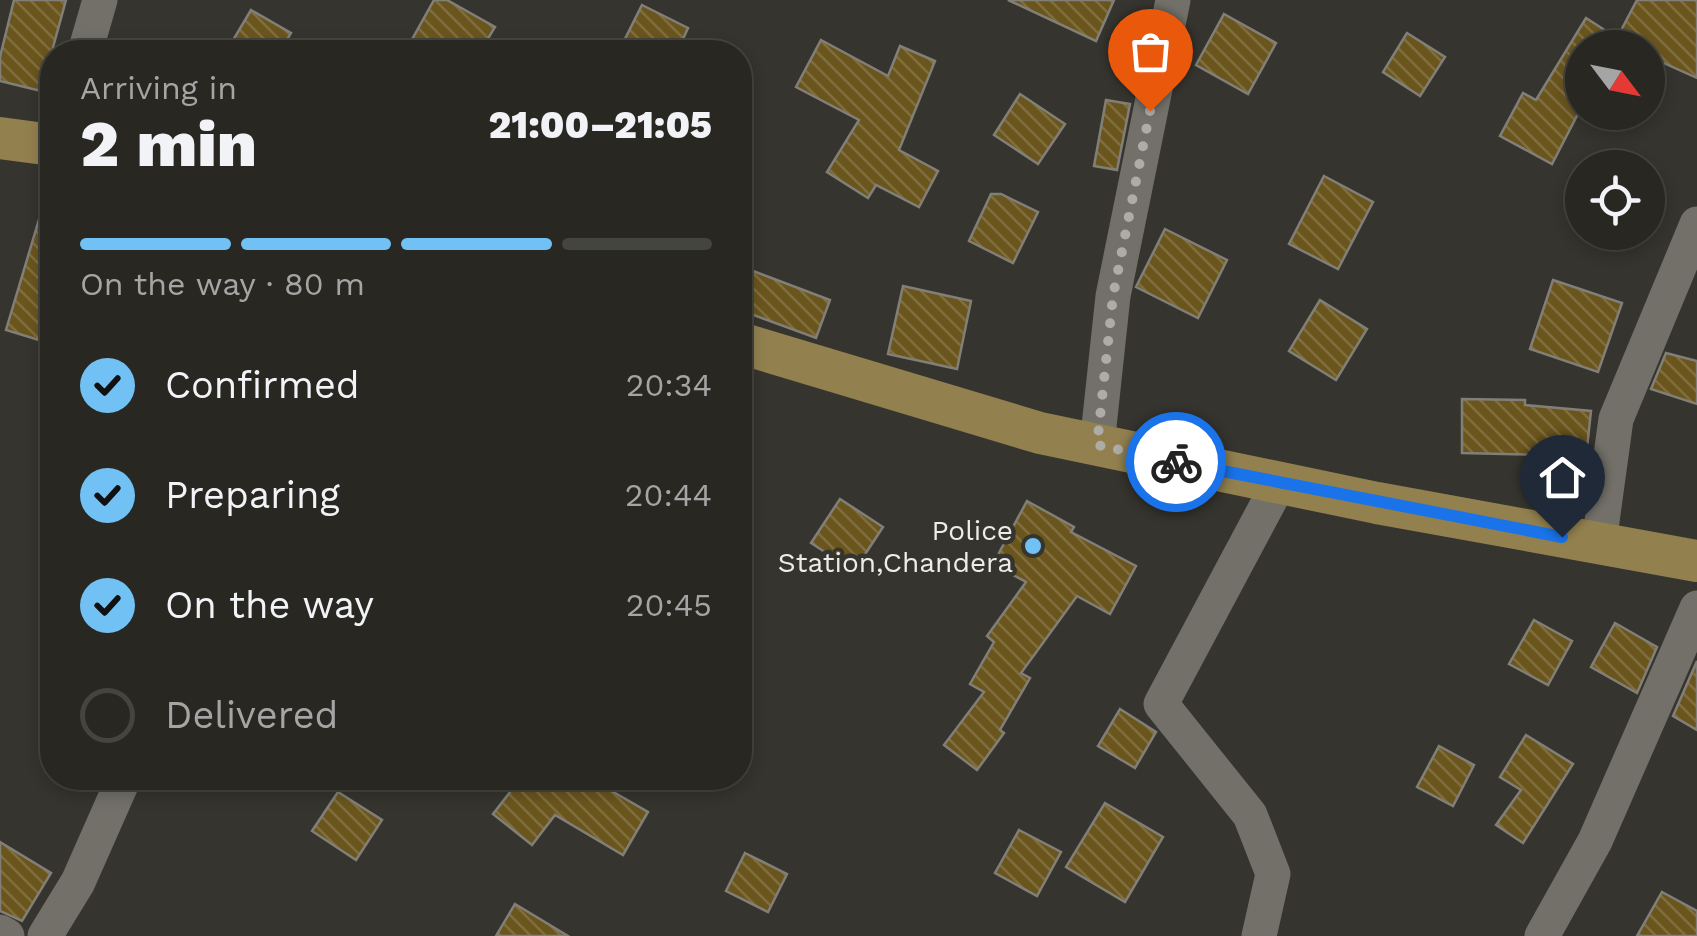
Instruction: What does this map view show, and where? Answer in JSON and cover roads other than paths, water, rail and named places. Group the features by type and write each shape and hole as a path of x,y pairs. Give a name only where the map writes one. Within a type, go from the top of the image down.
{"main road":[{"path":"0,138 40,144"},
{"path":"752,347 1040,434 1697,561"}],"street":[{"path":"88,40 100,0"},
{"path":"1097,445 1113,296 1172,0"},
{"path":"1599,543 1616,419 1697,224"},
{"path":"1259,936 1273,874 1250,816 1161,704 1279,482"},
{"path":"1542,936 1596,841 1697,608"},
{"path":"46,936 78,882 119,790"},
{"path":"0,932 6,936"}],"place":[{"name":"Police Station,Chandera","path":"1033,546"}]}
